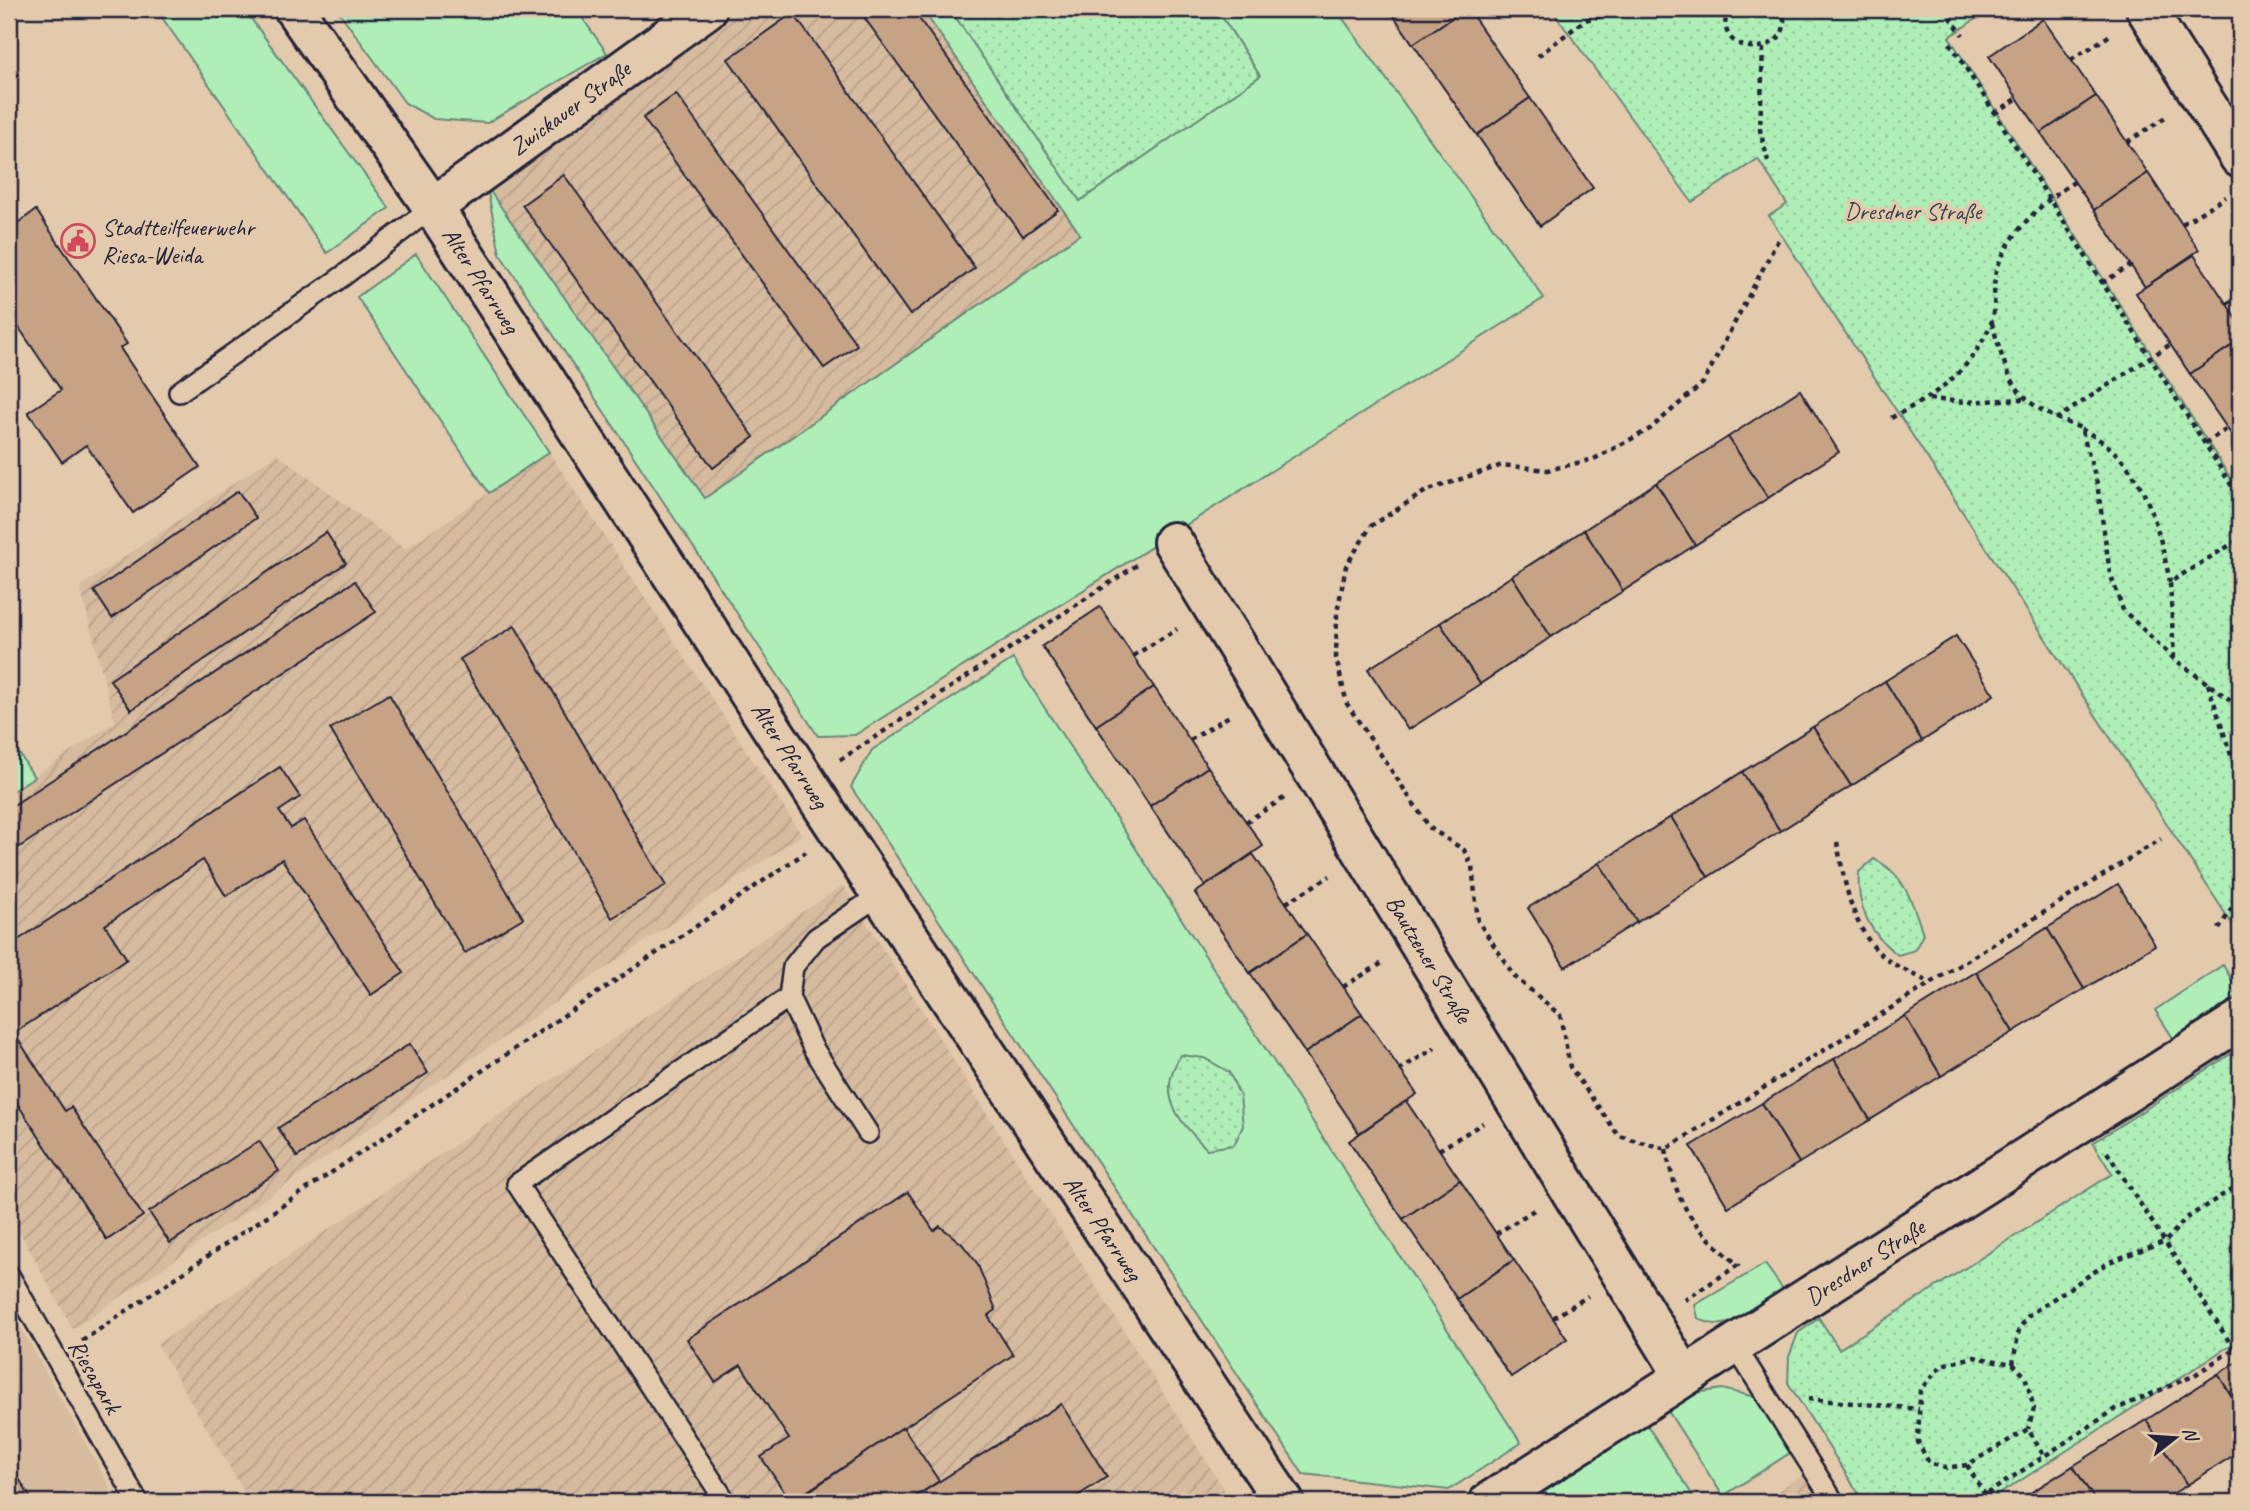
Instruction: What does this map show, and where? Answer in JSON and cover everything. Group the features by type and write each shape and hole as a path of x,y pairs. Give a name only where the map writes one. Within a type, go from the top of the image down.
{"street":[{"name":"Alter Pfarrweg","path":"294,9 433,207 838,830 1284,1502"},
{"name":"Zwickauer Straße","path":"433,207 707,9"},
{"path":"2146,9 2240,158"},
{"name":"Bautzener Straße","path":"1173,541 1684,1376"},
{"name":"Dresdner Straße","path":"1489,1502 2240,1020"}],"lane":[{"path":"179,391 343,276 433,207"},
{"path":"868,1133 813,1048 789,997 793,967 816,938 881,894"},
{"path":"726,1502 517,1184 789,997"},
{"name":"Riesapark","path":"9,1275 138,1502"},
{"path":"1734,1346 1834,1502"}],"path":[{"path":"1538,56 1585,20 1630,9"},
{"path":"1680,9 1725,15"},
{"path":"1728,9 1725,15 1726,27 1732,38 1751,49 1763,48 1776,40 1783,28 1781,9"},
{"path":"1944,9 1963,35"},
{"path":"1950,43 2240,499"},
{"path":"1763,48 1760,130 1768,161"},
{"path":"1995,113 2018,98"},
{"path":"2074,181 2049,198 2021,228 1997,268 1992,323 2004,366 2023,399 2056,419 2098,437 2129,468 2146,493 2170,582 2175,659"},
{"path":"2182,224 2229,195"},
{"path":"1777,240 1703,383 1650,429 1594,458 1548,470 1502,465 1426,491 1371,526 1346,566 1337,613 1336,658 1347,704 1430,828 1464,850 1472,866 1478,921 1515,978 1560,1015 1570,1068 1619,1136 1666,1149 2161,839"},
{"path":"2102,283 2131,265"},
{"path":"2227,304 2240,295"},
{"path":"1891,418 1928,399 1966,368 1992,323"},
{"path":"2056,419 2171,344"},
{"path":"1928,399 1966,402 2023,399"},
{"path":"2081,428 2097,483 2110,573 2123,610 2175,659 2240,707"},
{"path":"2205,443 2227,429"},
{"path":"2170,582 2240,539"},
{"path":"807,781 1173,541"},
{"path":"1133,656 1213,606"},
{"path":"2208,684 2240,783"},
{"path":"57,1358 838,830"},
{"path":"1837,842 1847,895 1867,938 1889,961 1929,982"},
{"path":"1286,903 1365,854"},
{"path":"2218,929 2233,906 2240,859"},
{"path":"1439,1150 1516,1102"},
{"path":"2085,1119 2234,1349"},
{"path":"1651,1322 1738,1265 1700,1232 1672,1185 1666,1149"},
{"path":"2013,1364 2019,1329 2029,1315 2109,1262 2166,1241 2185,1219 2240,1184"},
{"path":"1983,1502 1985,1495 2116,1409 2193,1376 2240,1345"},
{"path":"1974,1357 2013,1364 2025,1376 2034,1408 2028,1429 1967,1465 1945,1468 1929,1463 1918,1442 1920,1390 1942,1365 1974,1357"},
{"path":"1775,1410 1802,1398 1919,1409"},
{"path":"2028,1429 2044,1456"},
{"path":"1967,1465 1985,1495"}],"shaded area":[{"path":"740,9 922,9 1080,234 705,498 487,187"},
{"path":"549,452 802,835 73,1329 9,1213 9,793 115,722 80,587 277,454 405,549"},
{"path":"843,885 1232,1502 250,1502 157,1344"},
{"path":"9,1306 118,1502 9,1502"},
{"path":"1807,1472 1827,1502 1761,1502"}],"green space":[{"path":"156,9 244,9 389,208 327,253"},
{"path":"337,9 576,9 607,53 487,123 434,119 405,103"},
{"path":"922,9 950,9 1080,200 1260,76 1217,9 1336,9 1544,298 855,735 818,736 500,254 487,187 705,498 1080,234"},
{"path":"950,9 1217,9 1260,76 1080,201"},
{"name":"Dresdner Straße","path":"1551,9 1971,9 1977,18 1949,37 2240,493 2240,936 1769,216 1787,204 1758,159 1692,202"},
{"path":"416,254 549,452 489,493 357,297"},
{"path":"1013,659 1521,1443 1449,1490 1303,1474 851,787 872,750"},
{"path":"9,737 34,777 9,793"},
{"path":"1874,859 1893,872 1911,900 1923,934 1915,950 1898,955 1880,938 1867,919 1860,896 1859,872"},
{"path":"2223,965 2237,989 2235,998 2173,1038 2155,1010"},
{"path":"2240,1048 2240,1339 1987,1502 1864,1502 1788,1383 1789,1357 1798,1333 1819,1318 1839,1349 2112,1174 2093,1143"},
{"path":"1181,1055 1204,1058 1229,1072 1240,1096 1243,1126 1234,1145 1207,1149 1179,1117 1173,1106 1170,1082 1173,1069"},
{"path":"1765,1264 1785,1292 1754,1312 1732,1322 1710,1323 1698,1318 1695,1305"},
{"path":"1722,1389 1755,1397 1793,1451 1723,1496 1668,1411 1696,1393"},
{"path":"1647,1425 1697,1502 1550,1502 1544,1492"}],"building":[{"path":"858,9 912,9 1058,210 1023,236"},
{"path":"1389,9 1465,9 1413,44"},
{"path":"1468,9 1530,98 1477,135 1413,44"},
{"path":"793,13 975,268 910,315 728,59"},
{"path":"2043,19 2096,96 2041,133 1989,56"},
{"path":"676,94 857,345 824,368 643,118"},
{"path":"2096,96 2148,173 2094,210 2041,133"},
{"path":"1530,98 1593,188 1540,226 1477,135"},
{"path":"2148,173 2199,250 2145,287 2094,210"},
{"path":"564,175 754,437 713,468 522,205"},
{"path":"36,210 127,344 120,348 200,467 133,513 86,445 62,462 28,412 61,390 9,313 9,229"},
{"path":"2194,255 2240,324 2240,340 2190,374 2136,293"},
{"path":"2240,340 2240,447 2190,374"},
{"path":"1800,390 1839,452 1768,498 1728,437"},
{"path":"1728,437 1768,498 1695,545 1656,483"},
{"path":"1656,483 1695,545 1623,591 1584,530"},
{"path":"238,491 256,518 112,618 94,591"},
{"path":"1584,530 1623,591 1551,637 1512,576"},
{"path":"326,532 346,563 131,710 110,680"},
{"path":"1512,576 1551,637 1480,684 1440,623"},
{"path":"355,581 376,612 9,854 9,808"},
{"path":"1100,607 1154,687 1096,726 1042,646"},
{"path":"1440,623 1480,684 1408,730 1368,669"},
{"path":"515,626 666,886 612,918 460,659"},
{"path":"1956,636 1994,695 1922,741 1885,681"},
{"path":"1885,681 1922,741 1851,786 1813,727"},
{"path":"1154,687 1208,767 1150,806 1096,726"},
{"path":"389,694 523,918 465,953 330,729"},
{"path":"1813,727 1851,786 1780,831 1742,772"},
{"path":"280,767 300,797 279,811 291,828 304,820 404,973 371,995 282,859 226,896 203,860 105,925 127,959 14,1033 65,1111 71,1107 143,1216 107,1240 9,1091 9,946"},
{"path":"1208,767 1263,846 1205,886 1150,806"},
{"path":"1742,772 1780,831 1708,877 1671,817"},
{"path":"1671,817 1708,877 1637,922 1599,863"},
{"path":"1253,854 1307,934 1250,973 1195,893"},
{"path":"1599,863 1637,922 1565,967 1528,908"},
{"path":"2118,884 2155,945 2084,989 2047,928"},
{"path":"2047,928 2084,989 2013,1032 1976,972"},
{"path":"1307,934 1362,1014 1305,1053 1250,973"},
{"path":"1976,972 2013,1032 1941,1076 1905,1016"},
{"path":"1362,1014 1417,1094 1359,1133 1305,1053"},
{"path":"1905,1016 1941,1076 1870,1120 1834,1059"},
{"path":"410,1044 428,1073 297,1157 278,1128"},
{"path":"1834,1059 1870,1120 1799,1163 1762,1103"},
{"path":"1406,1101 1460,1180 1403,1219 1349,1141"},
{"path":"1762,1103 1799,1163 1728,1207 1691,1146"},
{"path":"259,1141 279,1171 170,1243 149,1212"},
{"path":"1460,1180 1514,1260 1457,1299 1403,1219"},
{"path":"908,1192 934,1231 940,1226 962,1244 977,1263 996,1310 988,1316 1013,1355 791,1502 761,1457 789,1439 741,1365 715,1382 687,1339"},
{"path":"1514,1260 1567,1339 1511,1377 1457,1299"},
{"path":"2240,1360 2240,1410 2218,1374"},
{"path":"2218,1374 2240,1410 2240,1451 2187,1485 2146,1420"},
{"path":"1061,1404 1107,1477 1068,1502 907,1502"},
{"path":"2146,1420 2187,1485 2159,1502 2096,1502 2073,1466"},
{"path":"903,1427 939,1481 907,1502 806,1502 802,1496"},
{"path":"9,1462 33,1502 9,1502"},
{"path":"2073,1466 2096,1502 2016,1502"}],"place":[{"name":"Stadtteilfeuerwehr Riesa-Weida","path":"78,241"}]}
